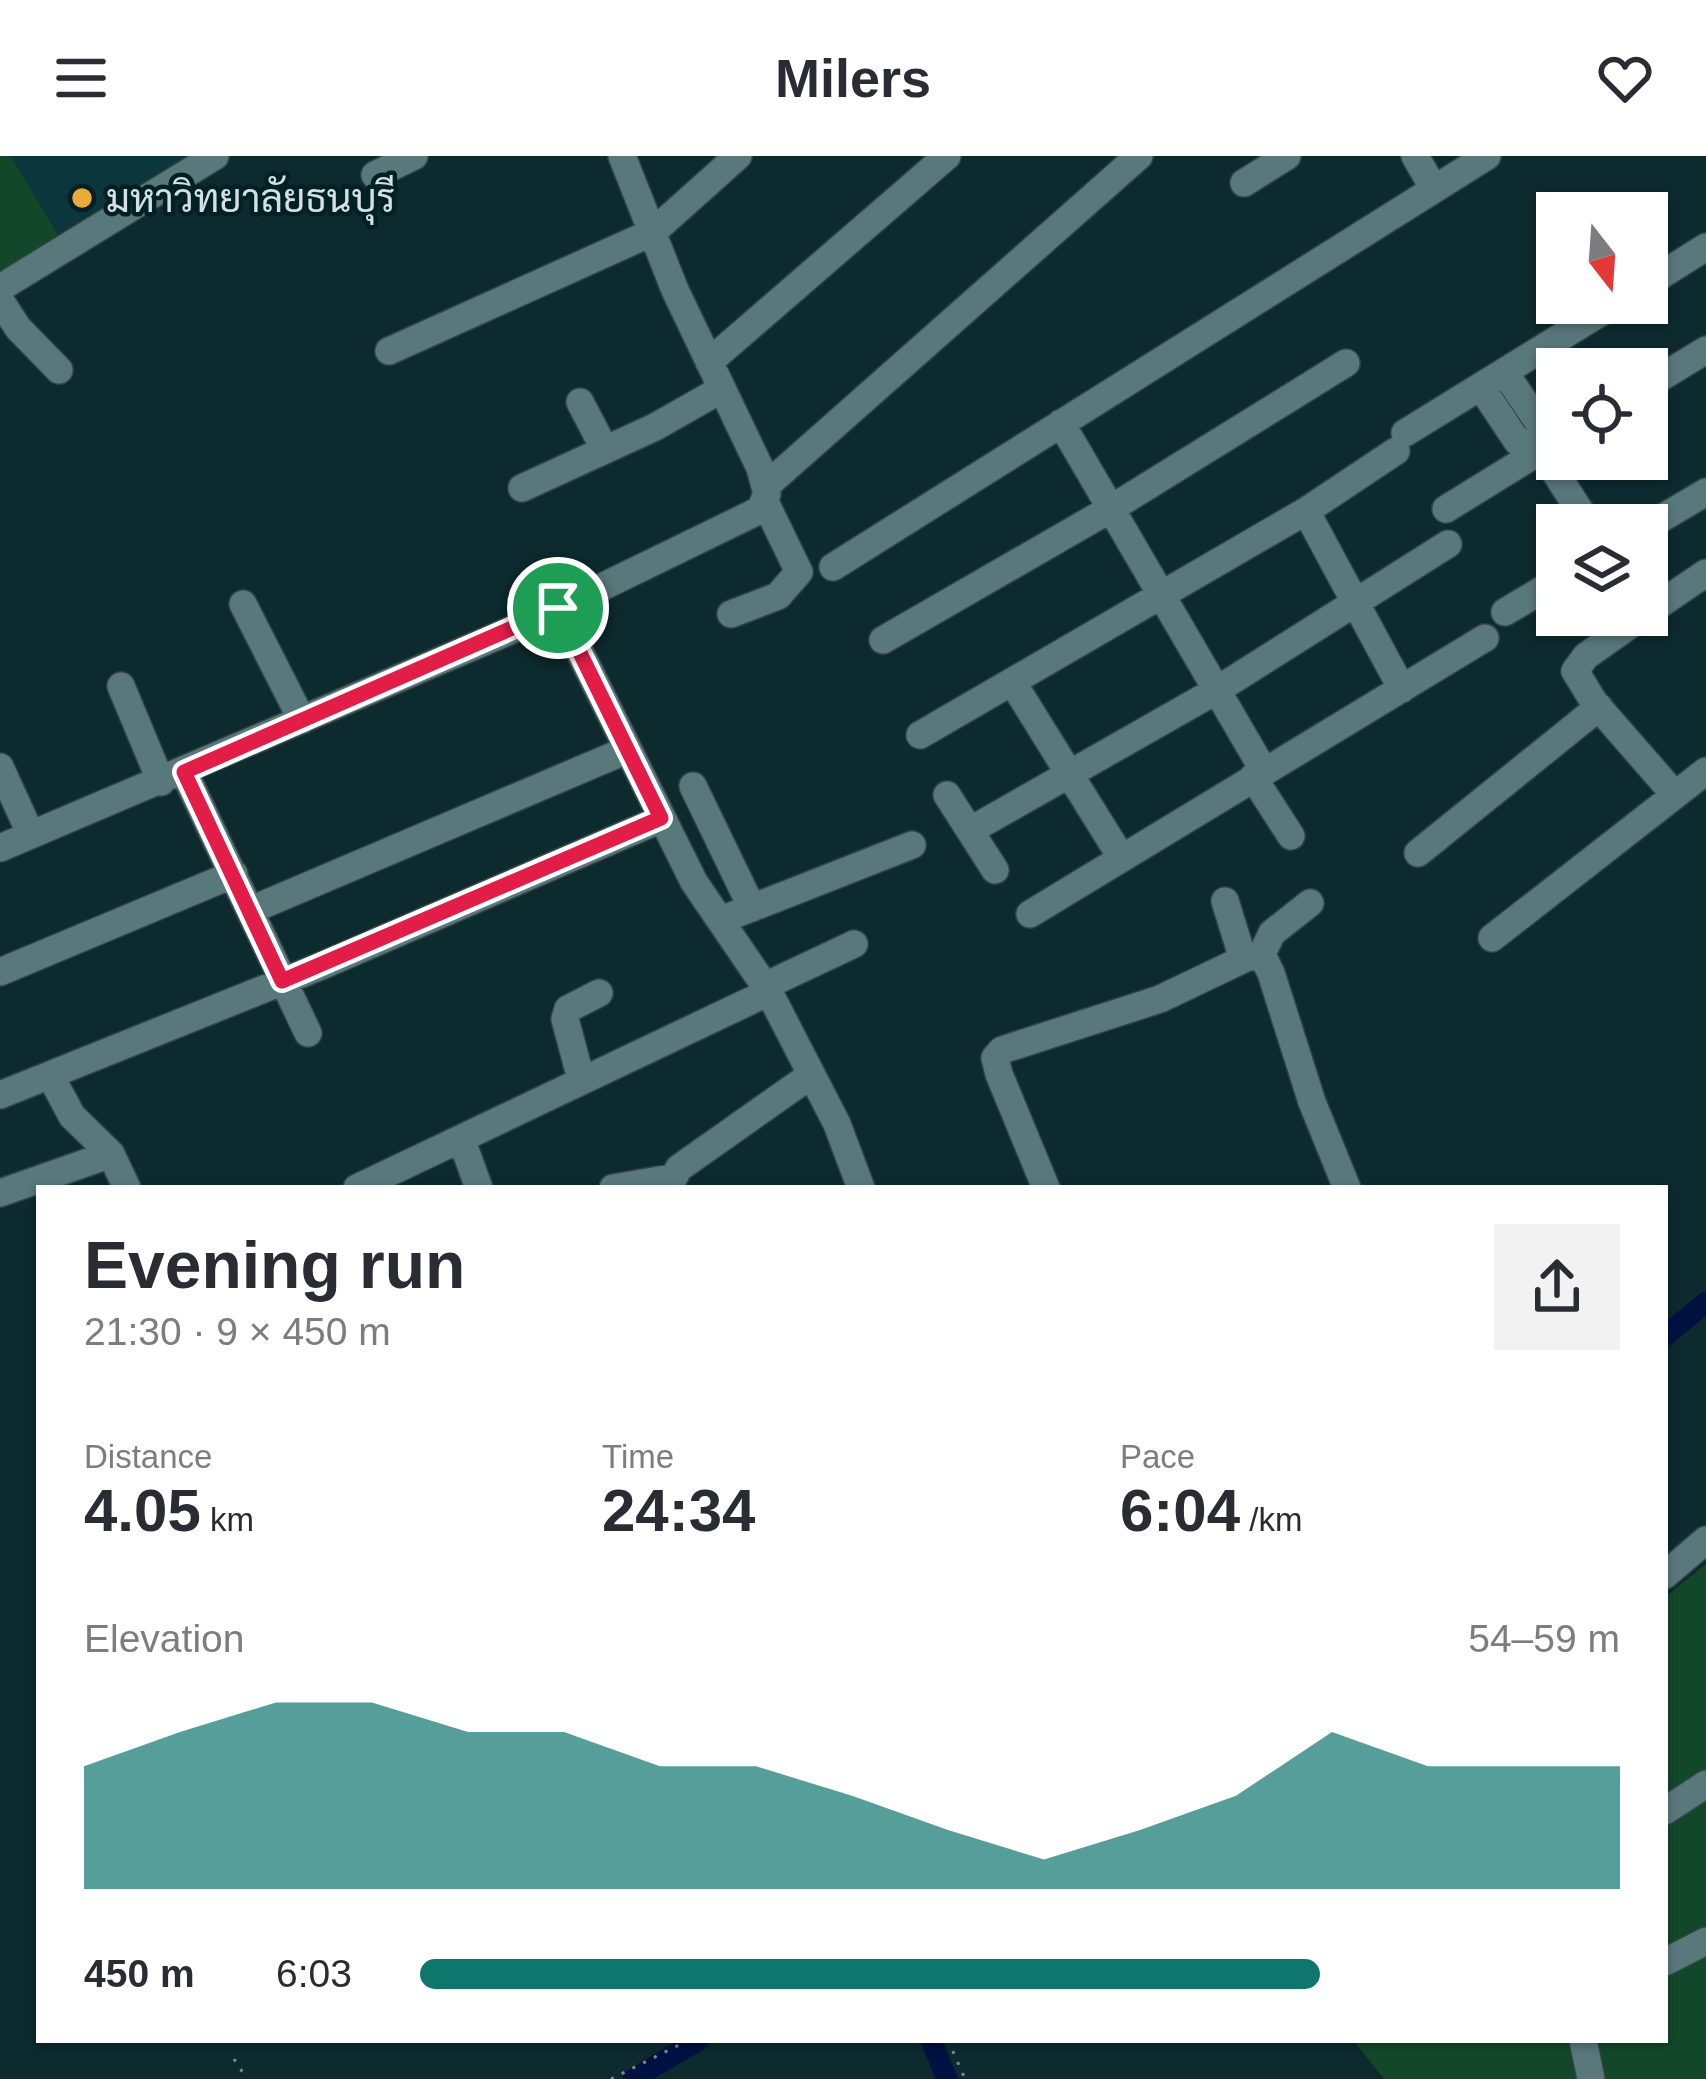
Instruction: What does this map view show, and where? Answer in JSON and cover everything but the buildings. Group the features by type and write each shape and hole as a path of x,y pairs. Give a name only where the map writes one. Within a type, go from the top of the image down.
{"street":[{"path":"0,288 215,156"},
{"path":"375,175 414,156"},
{"path":"622,156 799,572 778,596 731,614"},
{"path":"389,351 653,232 738,156"},
{"path":"709,362 947,156"},
{"path":"0,848 558,608 760,510 765,494 1139,156"},
{"path":"1244,183 1287,156"},
{"path":"1415,156 1434,189"},
{"path":"832,567 1487,156"},
{"path":"1668,271 1706,247"},
{"path":"0,300 59,370"},
{"path":"920,735 1306,511 1401,442 1582,324"},
{"path":"1668,373 1706,350"},
{"path":"883,640 1112,508 1346,363"},
{"path":"1493,380 1536,421"},
{"path":"522,488 720,390"},
{"path":"580,403 605,450"},
{"path":"1061,423 1217,690 1291,836"},
{"path":"1446,509 1536,451"},
{"path":"1668,515 1706,492"},
{"path":"1306,511 1402,689"},
{"path":"971,830 1217,690 1448,544"},
{"path":"1668,599 1706,573"},
{"path":"1505,612 1536,594"},
{"path":"243,604 302,720"},
{"path":"558,608 694,882 767,989 837,1124 859,1185"},
{"path":"1616,636 1576,665 1577,680 1676,795"},
{"path":"1030,914 1485,638"},
{"path":"1013,683 1121,857"},
{"path":"121,686 234,874 308,1033"},
{"path":"1418,854 1599,707"},
{"path":"250,910 627,750"},
{"path":"0,767 31,836"},
{"path":"1492,938 1706,771"},
{"path":"693,786 752,908"},
{"path":"946,795 995,870"},
{"path":"0,1095 282,981 661,818"},
{"path":"721,920 912,845"},
{"path":"0,972 234,874"},
{"path":"1225,901 1251,958 1271,973 1312,1102 1346,1185"},
{"path":"1045,1185 999,1074 995,1058 1001,1050 1160,999 1251,958 1272,933 1310,903"},
{"path":"364,1185 462,1141 854,944"},
{"path":"581,1079 565,1019 568,1009 599,993"},
{"path":"50,1075 72,1116 111,1154 126,1185"},
{"path":"669,1183 679,1168 811,1075"},
{"path":"462,1141 478,1185"},
{"path":"0,1193 111,1154"},
{"path":"1668,1572 1706,1540"},
{"path":"1669,1799 1706,1784"},
{"path":"1668,1960 1706,1941"},
{"path":"1584,2043 1591,2079"}],"path":[{"path":"611,2079 683,2043"},
{"path":"949,2043 964,2079"},
{"path":"235,2059 248,2079"}],"shaded area":[{"name":"มหาวิทยาลัยธนบุรี","path":"11,156 200,156 59,237"}],"green space":[{"path":"0,156 11,156 59,237 0,274"},
{"path":"1706,1564 1706,2079 1384,2079 1355,2043 1668,2043 1668,1595"}],"waterway":[{"path":"1668,1334 1706,1302"},
{"path":"633,2079 694,2043"},
{"path":"932,2043 947,2079"}],"place":[{"name":"มหาวิทยาลัยธนบุรี","path":"82,198"}],"route":[{"path":"558,608 661,818 282,981 184,772 558,608"}]}
